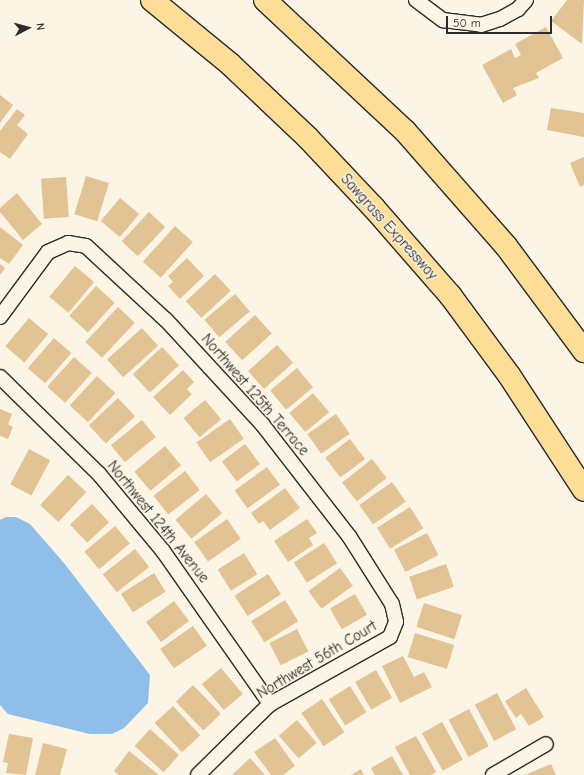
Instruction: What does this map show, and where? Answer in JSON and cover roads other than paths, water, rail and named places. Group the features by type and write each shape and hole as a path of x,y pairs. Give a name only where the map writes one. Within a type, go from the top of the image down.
{"highway":[{"name":"Sawgrass Expressway","path":"152,0 230,64 308,138 374,208 450,295 510,375 584,490"},
{"path":"265,0 405,131 506,246 584,351"}],"street":[{"path":"416,0 443,20 481,25 500,19 518,9 526,0"},
{"name":"Northwest 125th Terrace","path":"0,317 48,252 68,242 86,246 166,320 262,424 349,536 392,604 396,622"},
{"name":"Northwest 124th Avenue","path":"0,377 99,474 163,552 270,704"},
{"name":"Northwest 56th Court","path":"198,775 270,704 390,637 396,622"},
{"path":"493,775 546,744"}],"water":[{"path":"6,517 16,517 30,524 64,563 150,675 148,703 124,728 112,734 90,734 8,714 0,705 0,520"}]}
